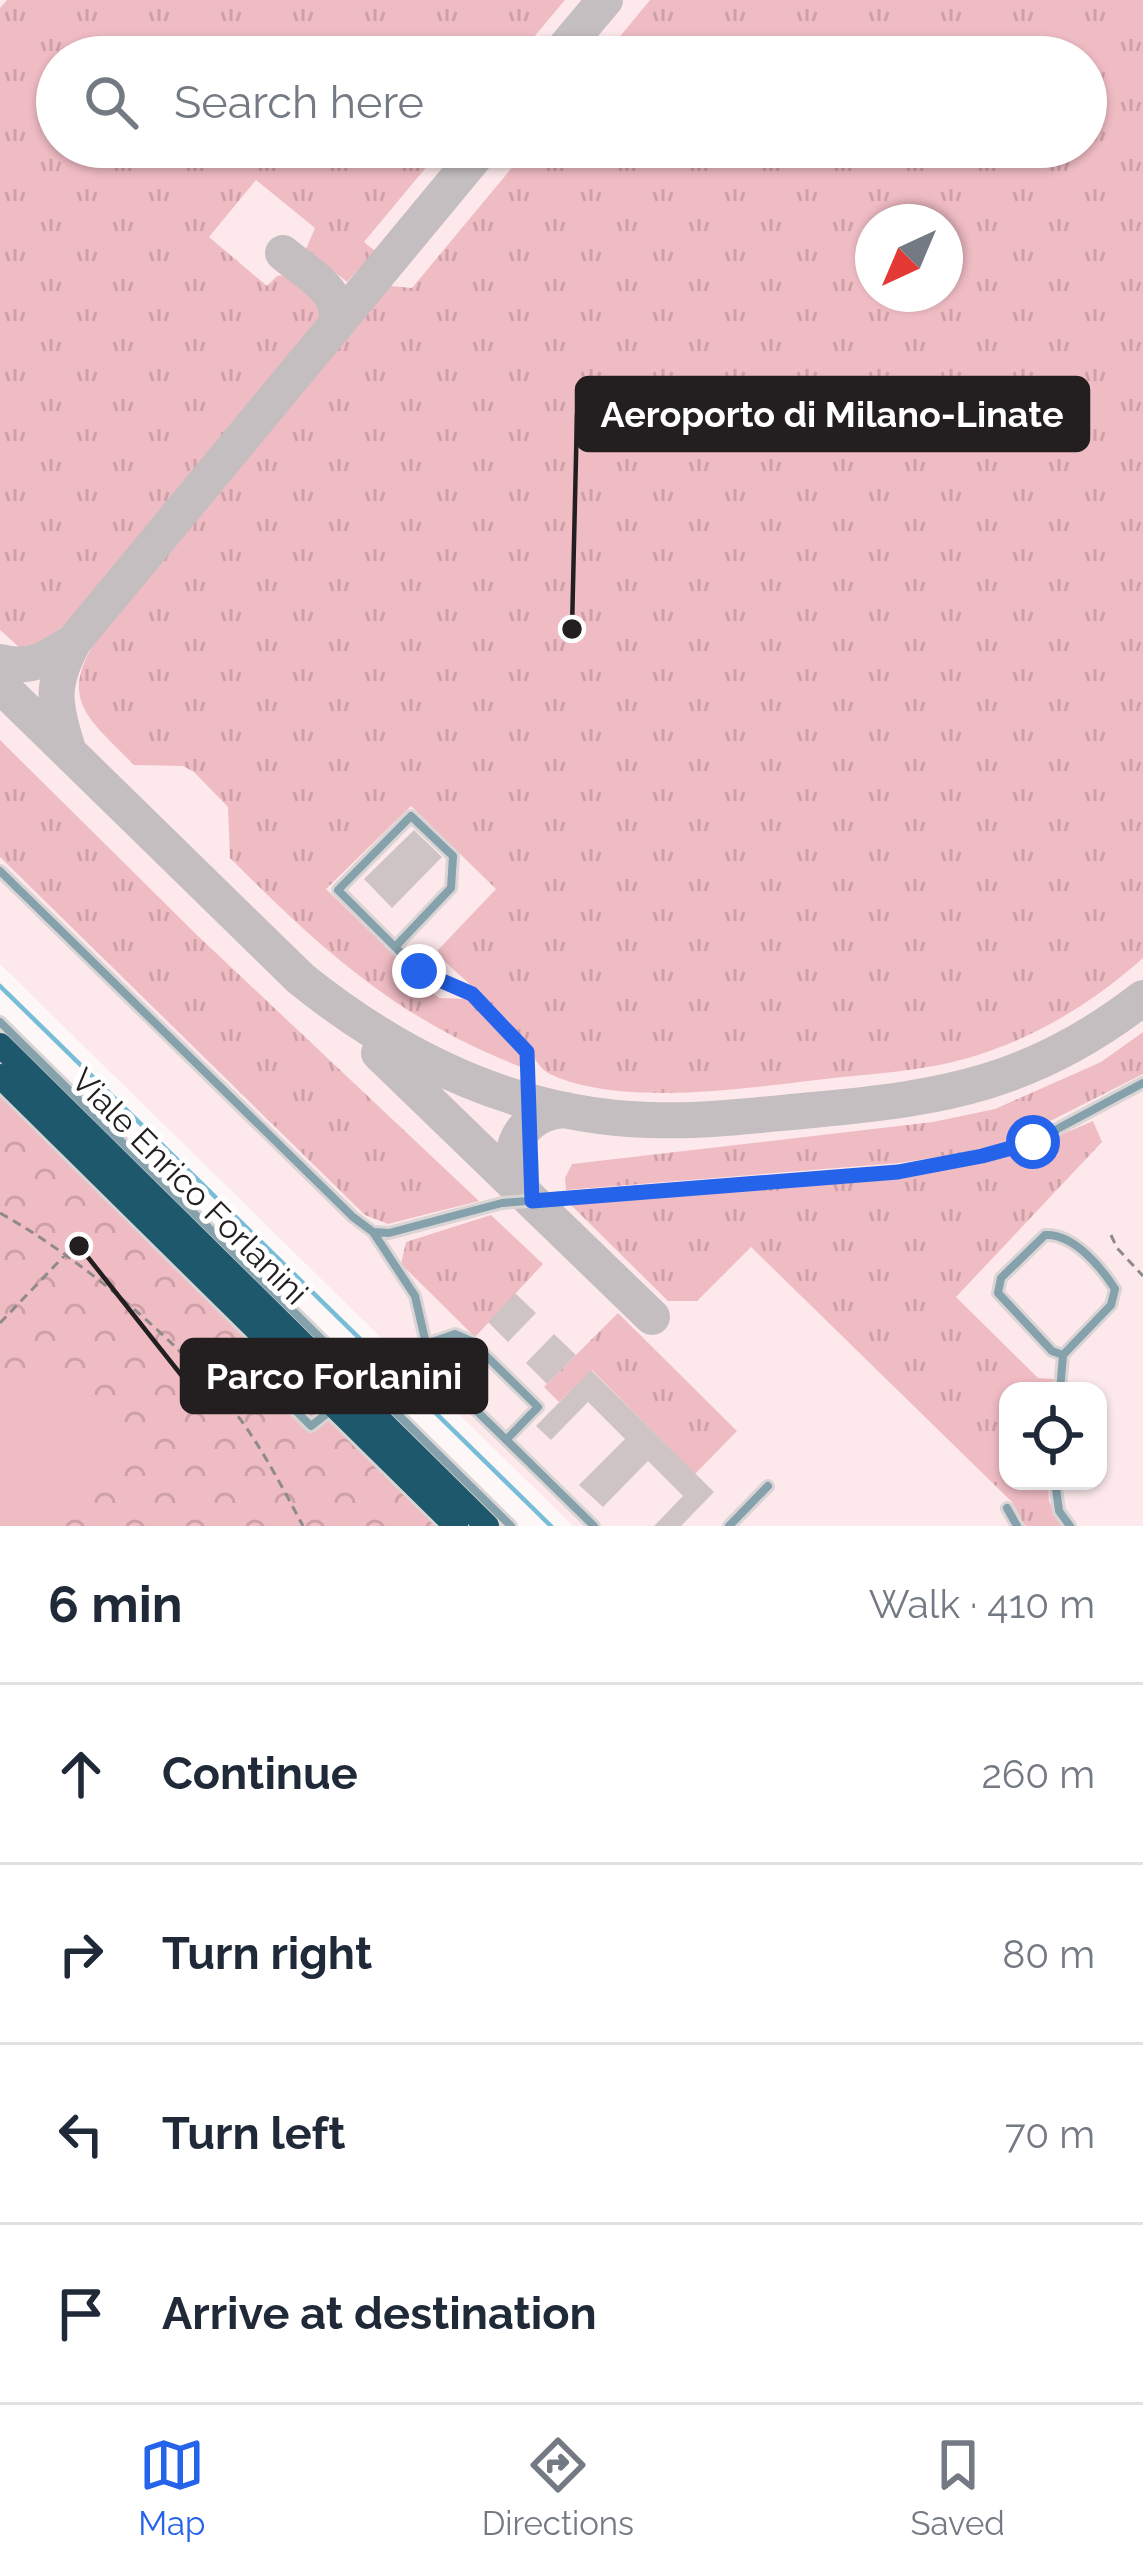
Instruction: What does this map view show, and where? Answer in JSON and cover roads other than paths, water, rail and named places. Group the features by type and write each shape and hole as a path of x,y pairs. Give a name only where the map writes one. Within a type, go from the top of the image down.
{"main road":[{"name":"Viale Enrico Forlanini","path":"0,1045 487,1526"},
{"name":"Viale Enrico Forlanini","path":"0,1076 456,1526"}],"lane":[{"path":"395,947 451,888 453,856 411,816 338,890 395,947 419,971 472,994 527,1052 532,1201"},
{"path":"0,871 352,1217 374,1232 415,1296 426,1344 442,1377 594,1526"},
{"path":"0,1022 511,1526"},
{"path":"374,1232 409,1230 502,1203 898,1172 982,1156 1033,1142 1143,1083"},
{"path":"1061,1382 1063,1355 1112,1306 1114,1289 1070,1241 1045,1235 1001,1278 998,1293 1052,1351 1063,1355"},
{"path":"426,1344 455,1334 471,1341 538,1407 506,1440"},
{"path":"288,1403 311,1426 335,1407"},
{"path":"729,1526 768,1486"},
{"path":"1056,1490 1059,1511 1070,1526"},
{"path":"1006,1508 1017,1526"}],"waterway":[{"path":"0,986 551,1526"}],"place":[{"name":"Aeroporto di Milano-Linate","path":"572,629"},
{"name":"Parco Forlanini","path":"79,1246"}]}
